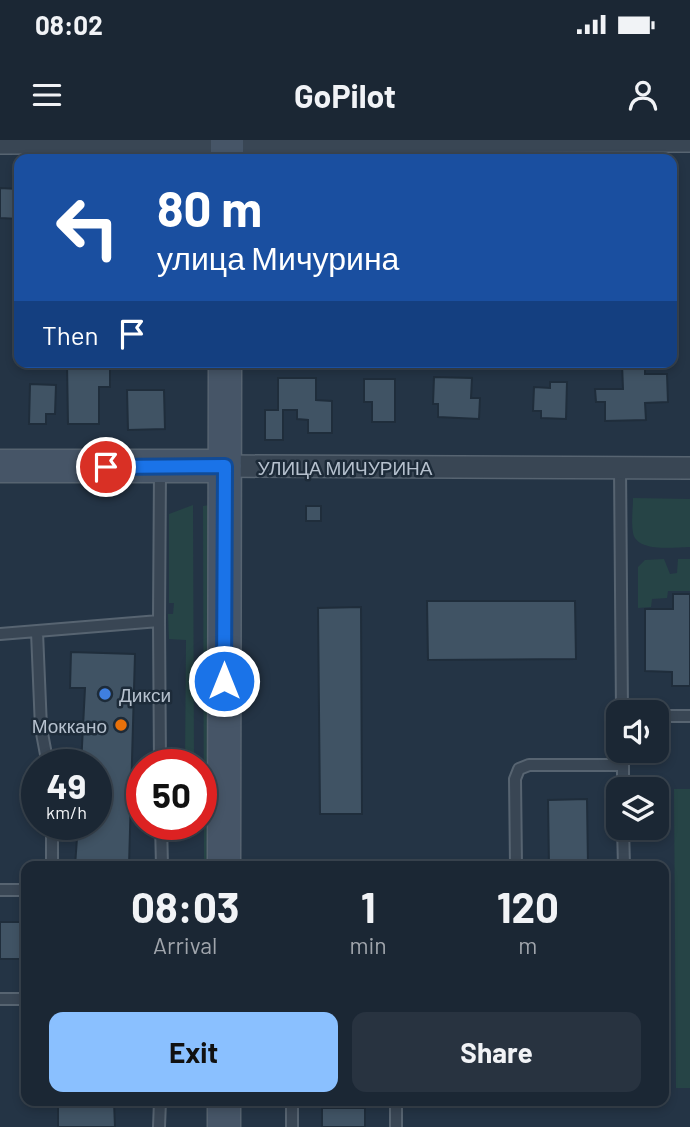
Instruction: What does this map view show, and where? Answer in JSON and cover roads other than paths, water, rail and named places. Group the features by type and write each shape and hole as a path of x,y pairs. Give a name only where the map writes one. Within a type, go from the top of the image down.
{"main road":[{"path":"224,861 225,368"},
{"name":"УЛИЦА МИЧУРИНА","path":"0,466 225,466"},
{"path":"224,1106 224,1127"}],"street":[{"path":"0,143 227,147 690,141"},
{"name":"УЛИЦА МИЧУРИНА","path":"225,466 690,468"}],"lane":[{"path":"160,467 160,749"},
{"path":"620,468 622,700"},
{"path":"0,634 159,621"},
{"path":"37,632 41,728 45,749"},
{"path":"669,716 690,716"},
{"path":"516,861 515,779 519,769 528,765 623,765 623,777"},
{"path":"52,840 52,861"},
{"path":"161,840 162,861"},
{"path":"623,840 624,861"},
{"path":"0,890 21,890"},
{"path":"0,999 21,999"},
{"path":"159,1127 160,1106"},
{"path":"292,1106 292,1127"},
{"path":"396,1106 396,1127"}],"place":[{"name":"Дикси","path":"105,694"},
{"name":"Моккано","path":"121,725"}]}
